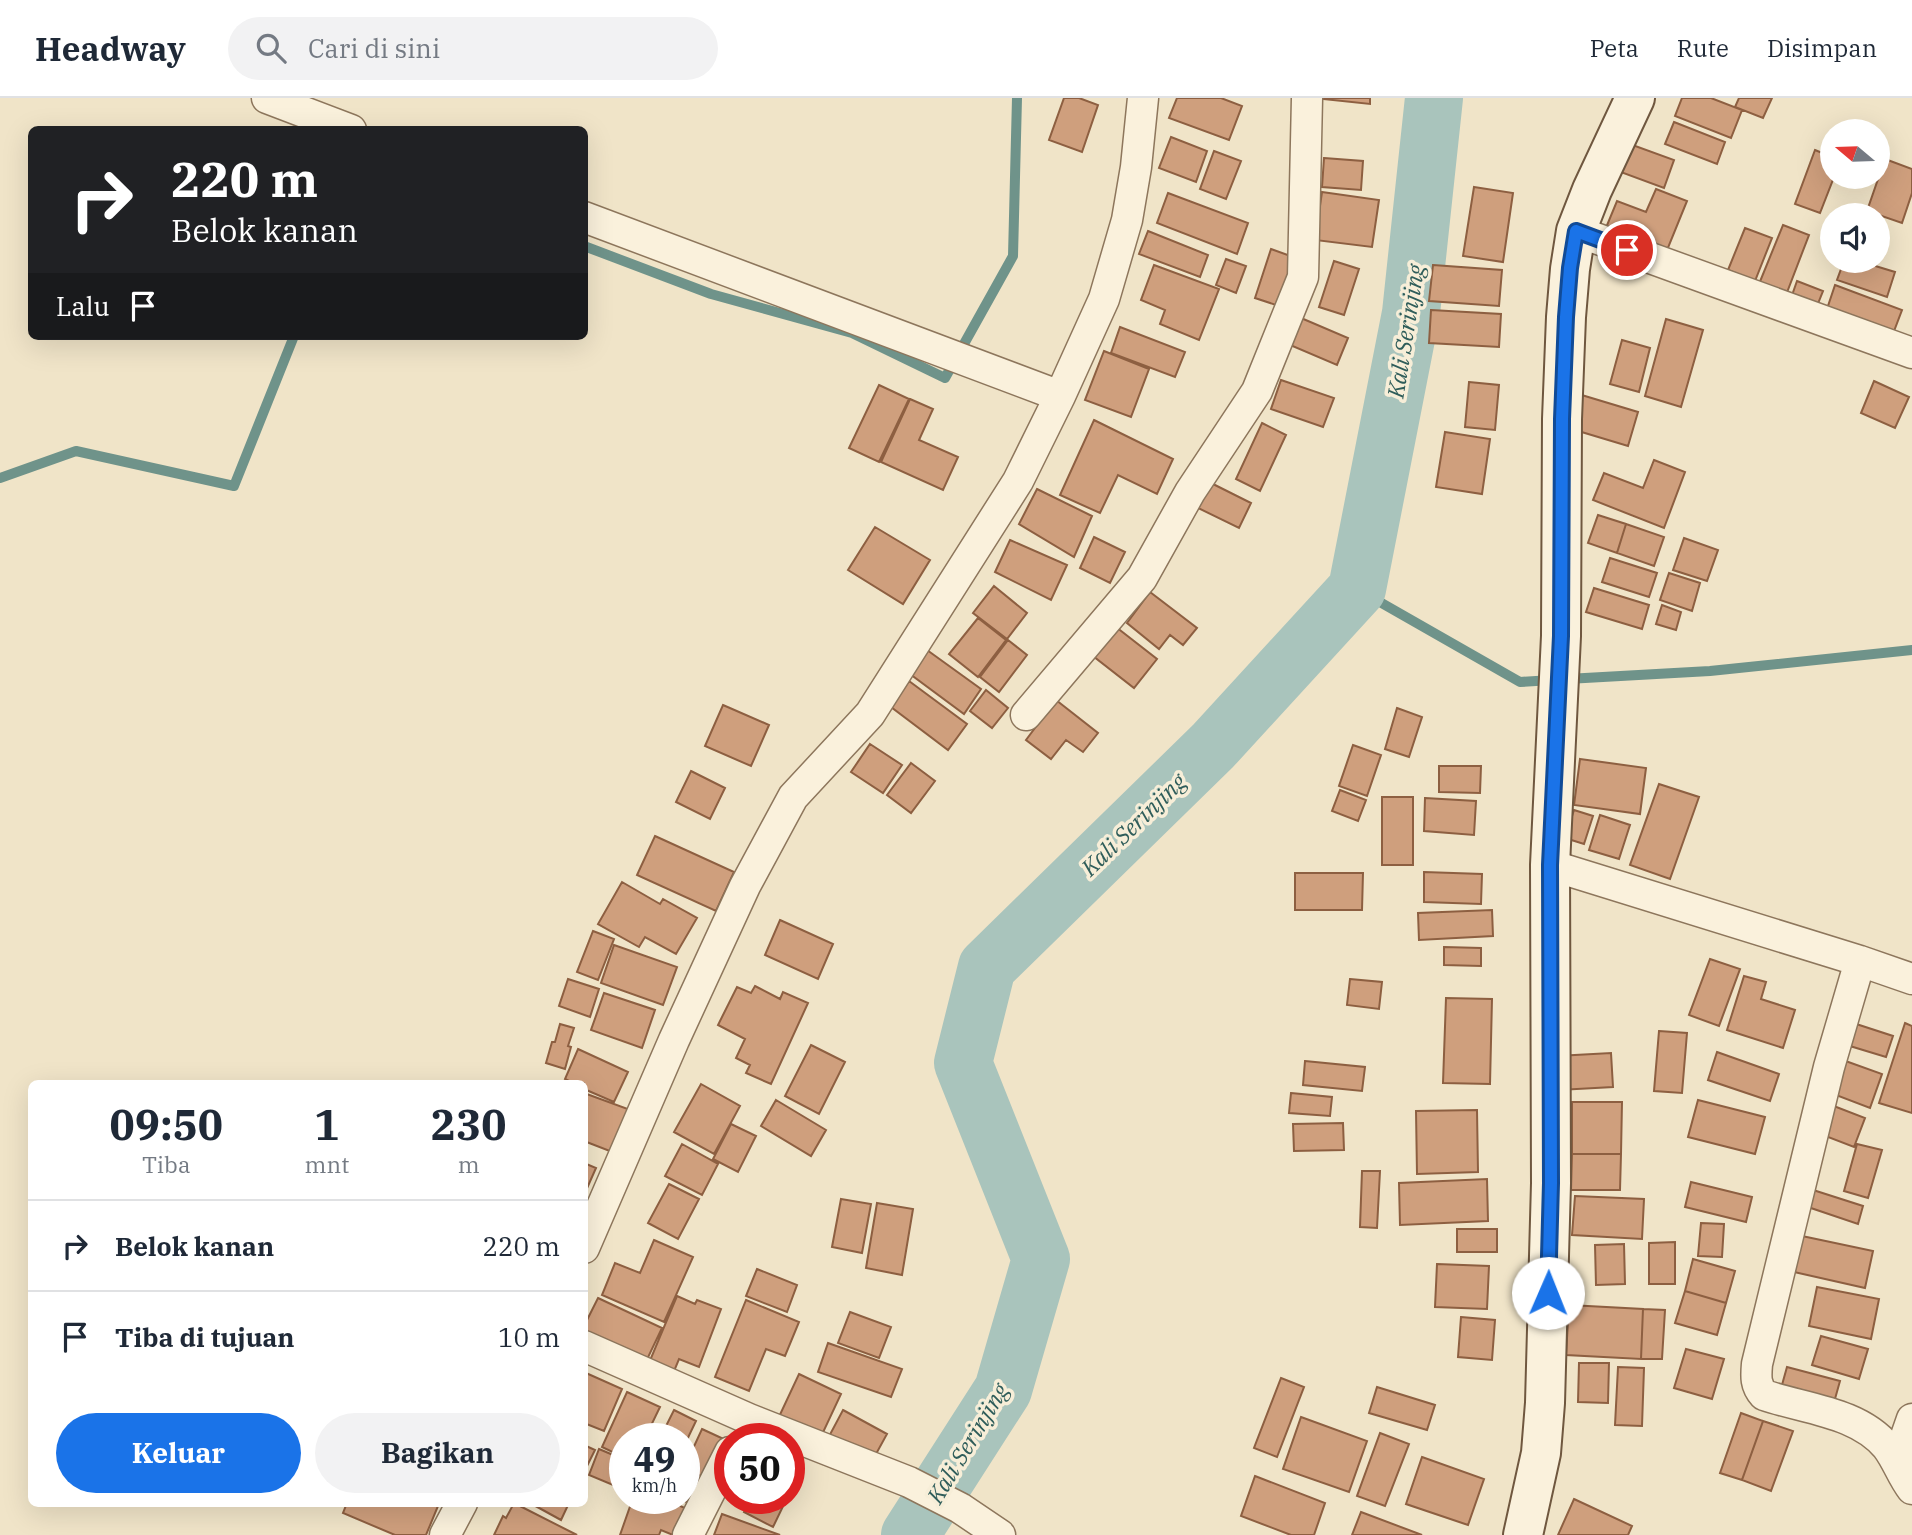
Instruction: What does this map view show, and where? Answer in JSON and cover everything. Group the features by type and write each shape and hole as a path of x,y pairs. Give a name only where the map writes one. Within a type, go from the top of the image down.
{"main road":[{"path":"1523,1535 1541,1453 1545,1403 1551,1183 1550,865 1561,636 1562,419 1566,317 1576,231 1635,98"}],"street":[{"path":"267,98 340,126"},
{"path":"588,1239 679,1028 745,886 793,797 870,714 1018,481 1060,396 1104,299 1127,220 1143,98"},
{"path":"1026,715 1142,579 1191,492 1257,391 1303,277 1307,98"},
{"path":"588,218 1060,396"},
{"path":"1576,231 1912,353"},
{"path":"1550,865 1912,979"},
{"path":"1860,961 1826,1080 1755,1377 1758,1389 1764,1395 1835,1415 1869,1429 1897,1462 1912,1489"},
{"path":"588,1348 732,1423"},
{"path":"1897,1462 1912,1419"},
{"path":"805,1449 909,1482 960,1508 1000,1535"},
{"path":"688,1535 714,1484"},
{"path":"445,1535 460,1507"}],"building":[{"path":"1064,98 1079,98 1098,105 1082,152 1049,140"},
{"path":"1177,98 1221,98 1242,106 1229,140 1169,118"},
{"path":"1314,98 1370,98 1370,104"},
{"path":"1682,98 1711,98 1742,110 1731,138 1675,116"},
{"path":"1739,98 1772,98 1763,118 1735,107"},
{"path":"1674,122 1725,142 1717,164 1665,144"},
{"path":"1171,137 1207,151 1196,182 1159,168"},
{"path":"1616,139 1674,160 1664,188 1607,167"},
{"path":"1815,150 1820,152 1820,189 1829,189 1824,203 1820,203 1820,213 1795,204"},
{"path":"1214,151 1241,161 1226,199 1200,189"},
{"path":"1324,158 1363,161 1361,190 1322,187"},
{"path":"1890,161 1912,169 1912,193 1902,223 1890,219 1890,203 1870,203 1875,189 1890,189"},
{"path":"1474,187 1513,193 1503,262 1463,256"},
{"path":"1656,189 1687,201 1663,260 1603,235 1617,201 1646,212"},
{"path":"1322,192 1379,200 1372,247 1315,240"},
{"path":"1168,193 1248,223 1237,254 1157,223"},
{"path":"1783,225 1809,235 1786,295 1759,284"},
{"path":"1745,228 1772,238 1755,281 1728,270"},
{"path":"1148,231 1208,255 1200,277 1139,254"},
{"path":"1271,249 1296,258 1285,308 1255,298"},
{"path":"1226,259 1246,266 1236,293 1216,285"},
{"path":"1334,261 1359,269 1344,315 1319,307"},
{"path":"1154,265 1219,289 1199,340 1160,324 1165,310 1141,300"},
{"path":"1433,265 1502,270 1499,306 1429,301"},
{"path":"1895,272 1887,297 1837,280 1840,273"},
{"path":"1797,281 1823,291 1815,311 1790,301"},
{"path":"1835,285 1902,310 1891,339 1825,315"},
{"path":"1431,310 1501,314 1499,347 1429,343"},
{"path":"1294,315 1348,338 1337,365 1283,342"},
{"path":"1666,319 1703,330 1681,407 1645,396"},
{"path":"1120,327 1185,352 1175,377 1111,353"},
{"path":"1622,340 1650,348 1639,392 1610,384"},
{"path":"1104,351 1149,369 1131,417 1085,400"},
{"path":"1281,380 1334,398 1323,427 1271,409"},
{"path":"1874,381 1909,397 1895,428 1861,413"},
{"path":"1469,382 1499,385 1495,430 1465,427"},
{"path":"879,385 909,399 879,462 849,448"},
{"path":"1575,393 1638,412 1628,446 1565,427"},
{"path":"910,399 933,409 919,440 958,457 943,490 881,462"},
{"path":"1094,420 1173,459 1157,494 1118,475 1100,513 1060,495"},
{"path":"1262,423 1286,435 1260,491 1236,479"},
{"path":"1445,432 1490,439 1482,494 1436,487"},
{"path":"1654,460 1685,472 1664,528 1593,500 1604,473 1643,488"},
{"path":"1205,480 1251,503 1239,528 1192,505"},
{"path":"1037,489 1092,516 1074,557 1019,524"},
{"path":"1598,515 1626,524 1617,553 1588,543"},
{"path":"1626,524 1664,537 1654,566 1617,553"},
{"path":"875,527 930,560 903,604 848,570"},
{"path":"1094,537 1125,552 1110,583 1080,568"},
{"path":"1684,538 1718,550 1707,581 1673,570"},
{"path":"1010,540 1067,565 1051,600 995,572"},
{"path":"1610,558 1657,573 1649,597 1602,582"},
{"path":"1669,573 1700,583 1692,611 1660,600"},
{"path":"994,586 1027,613 1007,639 973,613"},
{"path":"1594,588 1649,605 1642,629 1586,612"},
{"path":"1150,592 1197,628 1183,645 1170,635 1159,649 1127,623"},
{"path":"1662,605 1681,612 1676,630 1656,624"},
{"path":"978,618 1006,640 978,677 949,654"},
{"path":"1116,627 1157,659 1134,688 1093,656"},
{"path":"1008,640 1027,655 999,692 980,677"},
{"path":"927,650 981,689 964,714 910,674"},
{"path":"909,681 967,724 948,750 891,707"},
{"path":"986,690 1008,708 992,728 970,711"},
{"path":"1056,700 1098,733 1083,752 1066,740 1051,759 1026,740"},
{"path":"723,705 769,725 751,766 705,746"},
{"path":"1397,708 1422,717 1409,757 1385,749"},
{"path":"870,744 902,765 883,793 851,772"},
{"path":"1353,745 1381,755 1367,796 1339,786"},
{"path":"1580,759 1646,768 1640,814 1574,805"},
{"path":"911,763 935,781 911,813 887,795"},
{"path":"1439,766 1481,766 1480,793 1439,792"},
{"path":"691,771 725,788 710,819 676,802"},
{"path":"1659,784 1699,797 1670,879 1630,865"},
{"path":"1340,790 1366,800 1358,821 1332,811"},
{"path":"1382,797 1413,797 1413,865 1382,865"},
{"path":"1425,798 1476,801 1474,835 1424,831"},
{"path":"1574,810 1593,816 1584,844 1565,838"},
{"path":"1600,815 1630,825 1619,859 1589,850"},
{"path":"655,836 734,872 716,911 637,875"},
{"path":"1424,872 1482,874 1481,904 1424,902"},
{"path":"1295,873 1363,873 1362,910 1295,910"},
{"path":"622,882 660,904 663,899 697,918 676,954 645,937 639,947 598,924"},
{"path":"1492,910 1493,936 1419,940 1418,913"},
{"path":"780,920 833,944 818,979 765,955"},
{"path":"593,931 614,939 598,980 577,972"},
{"path":"614,945 677,967 663,1005 601,983"},
{"path":"1444,947 1481,948 1481,966 1444,965"},
{"path":"1710,959 1740,969 1719,1026 1689,1015"},
{"path":"1744,976 1766,982 1761,999 1795,1010 1783,1048 1727,1030"},
{"path":"568,979 599,989 590,1017 559,1006"},
{"path":"1350,979 1382,982 1379,1009 1347,1005"},
{"path":"755,986 780,999 783,992 808,1003 771,1084 746,1073 750,1065 736,1058 745,1039 718,1025 737,987 751,993"},
{"path":"604,993 655,1010 642,1048 591,1030"},
{"path":"1446,998 1492,999 1490,1084 1443,1083"},
{"path":"1847,1021 1893,1036 1886,1057 1840,1043"},
{"path":"1905,1023 1912,1026 1912,1113 1879,1103"},
{"path":"560,1024 574,1028 565,1069 546,1063"},
{"path":"1659,1031 1687,1033 1682,1093 1654,1091"},
{"path":"811,1045 845,1062 819,1114 785,1096"},
{"path":"578,1049 628,1072 614,1102 588,1091 588,1080 565,1079"},
{"path":"1717,1052 1779,1074 1770,1101 1708,1080"},
{"path":"1611,1053 1613,1087 1559,1090 1557,1056"},
{"path":"1840,1059 1882,1074 1870,1108 1828,1092"},
{"path":"1305,1061 1365,1067 1362,1091 1303,1085"},
{"path":"701,1084 740,1106 714,1154 674,1132"},
{"path":"1291,1093 1332,1097 1330,1116 1289,1113"},
{"path":"588,1094 636,1112 620,1155 588,1143"},
{"path":"776,1100 826,1130 811,1156 761,1126"},
{"path":"1698,1100 1765,1117 1755,1154 1688,1137"},
{"path":"1572,1102 1622,1102 1621,1154 1572,1154"},
{"path":"1826,1103 1865,1118 1854,1147 1815,1132"},
{"path":"1477,1110 1478,1172 1417,1174 1416,1111"},
{"path":"1343,1123 1344,1150 1294,1151 1293,1124"},
{"path":"731,1124 756,1136 738,1172 713,1159"},
{"path":"682,1144 718,1164 702,1195 665,1176"},
{"path":"1857,1144 1882,1150 1868,1198 1844,1191"},
{"path":"1572,1154 1621,1154 1620,1190 1571,1190"},
{"path":"588,1165 596,1168 588,1186"},
{"path":"1362,1171 1380,1171 1377,1228 1360,1227"},
{"path":"1487,1179 1488,1221 1400,1225 1399,1183"},
{"path":"1691,1182 1752,1197 1746,1222 1685,1207"},
{"path":"669,1184 699,1199 678,1239 648,1223"},
{"path":"1810,1189 1863,1206 1858,1224 1805,1206"},
{"path":"1575,1196 1644,1199 1642,1239 1572,1235"},
{"path":"841,1199 871,1204 862,1253 832,1247"},
{"path":"877,1203 913,1209 902,1275 866,1268"},
{"path":"1701,1223 1724,1224 1722,1257 1698,1256"},
{"path":"1457,1229 1497,1229 1497,1252 1457,1252"},
{"path":"1802,1236 1873,1251 1865,1288 1794,1272"},
{"path":"654,1240 693,1257 664,1322 602,1295 615,1263 640,1273"},
{"path":"1675,1242 1675,1284 1649,1284 1649,1243"},
{"path":"1624,1244 1625,1284 1596,1285 1595,1245"},
{"path":"1693,1259 1735,1271 1726,1303 1685,1291"},
{"path":"1437,1264 1489,1266 1487,1309 1435,1307"},
{"path":"757,1269 797,1285 787,1312 746,1296"},
{"path":"1817,1287 1879,1299 1871,1339 1809,1326"},
{"path":"1685,1291 1726,1303 1717,1335 1675,1323"},
{"path":"677,1296 695,1304 697,1300 721,1309 699,1367 679,1359 670,1381 646,1370"},
{"path":"598,1298 662,1328 642,1370 588,1344 588,1318"},
{"path":"746,1300 799,1322 785,1356 766,1349 749,1391 715,1377"},
{"path":"1569,1305 1643,1309 1641,1359 1566,1355"},
{"path":"1643,1309 1665,1310 1662,1359 1641,1359"},
{"path":"850,1312 891,1327 879,1358 838,1343"},
{"path":"1461,1317 1495,1320 1492,1360 1458,1357"},
{"path":"1821,1336 1868,1349 1859,1379 1812,1365"},
{"path":"828,1343 902,1369 891,1397 818,1372"},
{"path":"1686,1349 1724,1359 1712,1399 1674,1388"},
{"path":"1579,1363 1609,1363 1608,1403 1578,1402"},
{"path":"1618,1367 1644,1368 1642,1426 1615,1425"},
{"path":"1787,1367 1840,1381 1833,1406 1780,1392"},
{"path":"588,1374 622,1389 604,1431 588,1425"},
{"path":"799,1374 841,1394 819,1441 805,1434 805,1423 777,1421"},
{"path":"1281,1378 1304,1387 1277,1457 1254,1448"},
{"path":"1377,1387 1435,1405 1427,1430 1369,1413"},
{"path":"627,1392 660,1407 652,1423 613,1423"},
{"path":"674,1410 696,1421 695,1423 668,1423"},
{"path":"843,1410 887,1434 870,1465 826,1442"},
{"path":"1741,1413 1763,1421 1742,1480 1720,1473"},
{"path":"1301,1417 1367,1441 1349,1492 1283,1469"},
{"path":"1763,1421 1793,1431 1771,1491 1742,1480"},
{"path":"702,1429 714,1435 714,1470 709,1480 700,1476"},
{"path":"609,1432 609,1450 602,1447"},
{"path":"1380,1433 1409,1444 1385,1506 1357,1496"},
{"path":"588,1447 595,1450 588,1464"},
{"path":"599,1449 609,1453 609,1483 589,1475"},
{"path":"1422,1457 1484,1479 1468,1525 1406,1504"},
{"path":"1255,1476 1325,1503 1314,1535 1291,1535 1241,1516"},
{"path":"700,1483 709,1487 700,1506"},
{"path":"1574,1499 1632,1526 1628,1535 1558,1535"},
{"path":"345,1507 438,1507 426,1535 395,1535 343,1513"},
{"path":"512,1507 522,1507 577,1535 494,1535 503,1516 506,1518"},
{"path":"537,1507 567,1507 561,1520"},
{"path":"1361,1512 1422,1535 1352,1535"},
{"path":"627,1514 693,1514 684,1535 673,1535 661,1530 659,1535 620,1535"},
{"path":"722,1514 780,1535 714,1535"},
{"path":"748,1514 779,1514 773,1527"}],"waterway":[{"path":"588,248 711,294 852,333 945,378 1013,256 1017,98"},
{"name":"Kali Serinjing","path":"910,1535 1003,1390 1041,1259 963,1063 987,967 1213,746 1357,589 1411,313 1434,98"},
{"path":"0,478 76,451 234,486 292,340"},
{"path":"1357,589 1520,682 1552,680"},
{"path":"1567,679 1710,671 1912,650"}],"route":[{"path":"1548,1293 1551,1183 1550,865 1561,636 1562,419 1566,317 1576,231 1627,250"}]}
